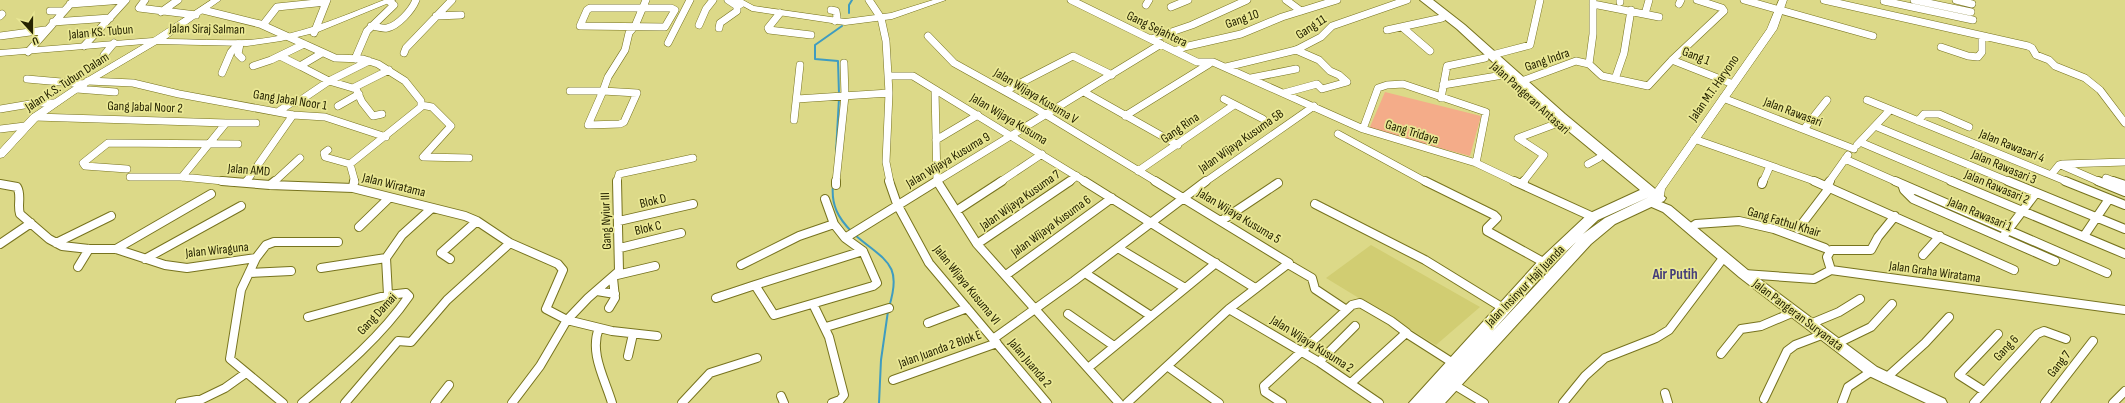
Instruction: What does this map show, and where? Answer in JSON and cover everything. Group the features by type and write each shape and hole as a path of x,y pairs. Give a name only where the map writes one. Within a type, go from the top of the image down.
{"highway":[{"name":"Jalan Pangeran Antasari","path":"1418,0 1488,56 1511,80 1655,197"},
{"name":"Jalan Pangeran Antasari","path":"1426,0 1461,27 1511,80 1558,123 1594,161 1655,197"},
{"name":"Jalan Insinyur Haji Juanda","path":"1417,403 1545,263 1593,217 1614,206 1655,197"},
{"name":"Jalan Insinyur Haji Juanda","path":"1435,403 1586,240 1610,221 1655,197"}],"main road":[{"name":"Jalan Pangeran Suryanata","path":"1655,197 1744,274 1872,371 1885,379 1940,403"}],"street":[{"path":"28,52 45,30 72,2 125,0"},
{"path":"84,46 125,0"},
{"path":"145,0 140,8 161,12 200,12 263,25 287,38 322,53 340,59 369,61 405,81 419,98 421,105 432,107 451,126 424,157 469,158"},
{"path":"161,12 178,0"},
{"name":"Jalan K.S. Tubun Dalam","path":"0,155 25,126 35,117 83,85 156,41 217,0"},
{"path":"263,25 283,0"},
{"name":"Jalan Siraj Salman","path":"156,41 239,44 287,38 315,32 391,1 402,0"},
{"path":"371,26 386,28 393,25 414,5 416,0"},
{"path":"404,53 406,48 452,0"},
{"path":"570,91 603,91 637,93 622,124 587,124 603,91 608,77 625,50 629,32 635,26 646,0"},
{"path":"668,43 690,0"},
{"path":"699,25 706,9 713,0"},
{"path":"728,0 836,19"},
{"path":"869,0 881,18"},
{"path":"740,3 749,8 780,13 854,21 881,18 942,0"},
{"name":"Gang Sejahtera","path":"1071,0 1151,38 1197,62 1213,62 1226,67"},
{"path":"1170,7 1188,0"},
{"path":"1151,38 1192,24 1247,0"},
{"path":"1286,0 1301,11"},
{"name":"Gang 10","path":"1176,52 1184,47 1251,31 1301,11 1337,0"},
{"name":"Gang 11","path":"1226,67 1296,50 1321,37 1332,26 1407,0"},
{"path":"1441,98 1447,66 1530,45 1540,0"},
{"path":"1645,14 1649,0"},
{"path":"1589,64 1600,75 1648,86 1672,60 1724,11 1722,8 1698,0"},
{"path":"1744,0 1873,36"},
{"name":"Jalan M.T. Haryono","path":"1655,197 1772,29 1784,0"},
{"path":"1824,0 2031,47 2036,55 2049,60 2055,66 2082,76 2097,87 2125,123"},
{"path":"1914,0 1971,12"},
{"path":"1956,0 1972,4"},
{"path":"277,7 327,1 315,32"},
{"path":"355,59 359,55 363,39 371,26 392,7 391,1"},
{"path":"1884,1 1973,20"},
{"path":"1593,2 1659,17"},
{"name":"Gang Indra","path":"1443,85 1511,80 1554,71 1576,61 1589,64 1593,34 1593,2"},
{"path":"719,28 720,23 737,11 740,3"},
{"path":"590,8 643,9 675,10 666,26 580,25 587,10 590,8"},
{"path":"1918,8 1922,22"},
{"path":"831,10 836,11 836,19"},
{"path":"1615,79 1624,53 1631,10"},
{"path":"50,11 63,11"},
{"path":"780,13 768,28 769,30 811,35"},
{"path":"436,16 461,15"},
{"path":"53,22 110,18"},
{"name":"Jalan Wijaya Kusuma VI","path":"881,18 886,41 889,93 887,174 898,204 929,263 995,341"},
{"path":"1387,30 1442,18"},
{"path":"1402,27 1430,51"},
{"path":"0,36 45,30"},
{"name":"Jalan Wijaya Kusuma V","path":"928,36 933,40 944,55 954,63 1046,115 1138,171"},
{"path":"1941,47 1968,56 1978,57 1982,52 1982,36"},
{"name":"Jalan KS. Tubun","path":"0,53 156,41"},
{"path":"104,55 114,44"},
{"path":"239,44 238,54 242,58"},
{"path":"222,73 231,52 239,44"},
{"path":"253,66 280,56 304,44"},
{"name":"Jalan Wijaya Kusuma 9","path":"849,236 898,204 1112,76 1161,44"},
{"path":"1284,93 1317,84 1322,88 1347,82 1339,75 1330,71 1319,60 1296,50"},
{"path":"300,66 322,53"},
{"path":"280,56 329,80 353,88 359,94 362,102 373,116 382,114"},
{"path":"1005,92 1073,56 1112,76"},
{"name":"Gang 1","path":"1672,60 1733,84"},
{"path":"279,111 291,103 298,102 329,80 369,61"},
{"path":"1125,116 1213,62"},
{"path":"836,185 845,96 844,63"},
{"path":"794,120 800,66"},
{"name":"Gang Tridaya","path":"1226,67 1362,129 1476,162 1593,217"},
{"path":"1251,78 1296,69"},
{"path":"353,88 391,74"},
{"name":"Jalan Wijaya Kusuma","path":"888,76 912,76 1042,154 1216,262 1255,288"},
{"path":"27,79 83,85 115,92"},
{"name":"Gang Jabal Noor 1","path":"83,85 133,83 188,96 279,111 293,115 331,118 352,127 386,137"},
{"path":"1362,129 1381,86 1403,84 1441,98 1483,109 1486,112 1476,162"},
{"path":"936,90 937,182 977,244 1119,403"},
{"path":"1084,92 1178,145"},
{"path":"797,99 889,93"},
{"path":"338,106 359,94"},
{"name":"Jalan Rawasari","path":"1723,98 1854,149"},
{"path":"1224,99 1263,119"},
{"path":"1804,129 1827,100"},
{"name":"Jalan Rawasari 4","path":"1867,100 1889,111 1918,121 2125,205"},
{"path":"0,109 36,103 55,103"},
{"name":"Jalan Wiratama","path":"421,105 419,109 386,137 350,164 356,183 353,188 432,208 477,222 510,243 562,266 563,270 546,304 546,309 567,320"},
{"name":"Gang Rina","path":"1138,171 1178,145 1234,105"},
{"name":"Jalan Wijaya Kusuma 5B","path":"1085,273 1242,153 1314,106"},
{"path":"1798,228 1829,186 1845,159 1889,111"},
{"path":"1918,121 1925,113 1928,112 1943,115 1969,127"},
{"path":"246,182 293,115"},
{"path":"936,140 978,115"},
{"name":"Gang Jabal Noor 2","path":"35,117 256,123"},
{"path":"182,177 226,123"},
{"path":"1521,184 1544,155 1518,138 1558,123"},
{"path":"0,129 25,126"},
{"name":"Jalan Rawasari 3","path":"1875,126 2125,229"},
{"path":"1338,134 1440,189 1494,215 1497,218 1487,228 1487,231 1545,263"},
{"path":"1694,139 1829,186 2014,270"},
{"name":"Jalan Rawasari 2","path":"1860,142 2125,254"},
{"path":"127,169 85,166 83,163 108,143 208,145 238,144"},
{"path":"328,150 324,154 326,157 350,164"},
{"path":"956,211 1042,154"},
{"path":"270,185 291,168 300,158"},
{"name":"Gang Nyiur III","path":"615,294 615,276 620,266 617,178 619,174 694,158"},
{"name":"Jalan Rawasari 1","path":"1845,159 1902,184 1904,190 1913,199 2005,234 2055,261"},
{"path":"2050,175 2060,165 2125,162"},
{"path":"2060,165 2125,192"},
{"path":"1762,184 1770,166"},
{"name":"Jalan Wijaya Kusuma 5","path":"1138,171 1288,261 1288,264 1312,278 1315,289 1345,309"},
{"name":"Jalan Wijaya Kusuma 7","path":"977,244 1077,176"},
{"name":"Jalan AMD","path":"130,177 182,177 270,185 353,188"},
{"path":"2106,178 2125,185"},
{"path":"1221,222 1278,183"},
{"name":"Jalan Wiraguna","path":"0,184 17,187 20,195 19,212 56,243 62,246 88,249 116,249 165,265 187,268 256,258"},
{"path":"2036,193 2005,234 2107,273"},
{"path":"116,249 211,194"},
{"path":"358,227 389,198"},
{"name":"Jalan Wijaya Kusuma 6","path":"1006,275 1112,198"},
{"path":"755,285 774,315 877,284 863,251 849,236 834,224 825,199"},
{"path":"2084,236 2109,199"},
{"name":"Blok D","path":"619,221 693,204"},
{"path":"1315,204 1425,260 1503,308"},
{"path":"145,259 241,206"},
{"path":"388,295 386,258 402,235 432,208"},
{"path":"56,243 111,216"},
{"path":"1744,274 1814,279 1831,270 1827,257 1831,250 1871,250 1878,237 1895,216"},
{"name":"Gang Fathul Khair","path":"1690,228 1696,224 1739,221 1774,229 1825,248"},
{"path":"450,259 442,252 477,222"},
{"path":"0,244 31,223"},
{"path":"741,265 799,236 834,224"},
{"name":"Blok C","path":"620,248 681,233"},
{"path":"1923,256 1940,236"},
{"path":"256,258 266,245 274,242 338,242"},
{"path":"345,403 398,341 410,342 447,300 510,243"},
{"path":"1118,248 1185,288"},
{"path":"78,266 88,249"},
{"path":"716,298 863,251"},
{"path":"1562,403 1583,378 1612,354 1659,337 1669,330 1724,257"},
{"name":"Jalan Wiraguna","path":"256,258 241,290 230,359 235,366 246,373 269,394 283,403"},
{"path":"320,268 386,258"},
{"path":"1088,368 1216,262"},
{"path":"1127,403 1229,308 1288,264"},
{"path":"512,403 540,366 567,320 597,291 615,276 655,266"},
{"name":"Jalan Graha Wiratama","path":"1831,270 2125,310"},
{"path":"248,273 291,271"},
{"path":"1085,273 1151,316"},
{"name":"Jalan Juanda 2 Blok E","path":"893,380 995,341 1085,273"},
{"path":"597,291 615,294 614,300 609,308"},
{"name":"Gang Damai","path":"302,403 346,366 409,298 406,293 388,295 308,317"},
{"path":"1810,324 1839,312 1860,299"},
{"path":"1282,403 1265,392 1263,387 1301,351 1333,324 1345,309 1356,303 1360,303 1453,363"},
{"path":"813,304 826,327 833,346 844,395 843,398 832,403"},
{"path":"1836,344 1871,327 1892,304"},
{"path":"826,327 889,308"},
{"path":"928,323 967,308"},
{"name":"Jalan Wijaya Kusuma 2","path":"1229,308 1319,362 1379,403"},
{"path":"1721,354 1741,328 1761,326 1794,312"},
{"path":"1068,314 1114,346"},
{"path":"1885,379 1925,343 1949,317"},
{"path":"567,320 633,334 657,336"},
{"path":"1319,362 1355,326"},
{"path":"600,328 596,340 599,364 612,403"},
{"name":"Gang 6","path":"1974,403 2036,334 2044,331 2066,339"},
{"path":"1351,383 1407,333"},
{"path":"628,356 633,334"},
{"path":"1764,399 1787,351 1795,345 1824,334"},
{"path":"1984,391 1959,375 1998,334"},
{"name":"Jalan Juanda 2","path":"995,341 1047,403"},
{"name":"Gang 7","path":"2045,403 2093,342"},
{"path":"682,403 710,373 757,358"},
{"path":"1167,366 1219,403"},
{"path":"1842,403 1843,392 1872,371"},
{"path":"180,403 196,401 225,388 246,373"},
{"path":"1452,384 1484,403"},
{"path":"435,403 449,385"},
{"path":"1665,393 1668,403"},
{"path":"2113,403 2124,394"}],"shaded area":[{"path":"1385,92 1481,116 1470,156 1369,129"},
{"path":"1371,245 1480,307 1436,345 1326,278"}],"waterway":[{"path":"849,13 849,5 852,0"},
{"path":"839,94 838,61 815,59 815,45 842,26"},
{"path":"836,153 839,98"},
{"path":"833,185 833,199 836,211 852,232"},
{"path":"855,235 883,258 892,272 894,281 889,307"},
{"path":"879,403 881,360 888,311"}],"district":[{"name":"Air Putih","path":"1675,274"}]}
